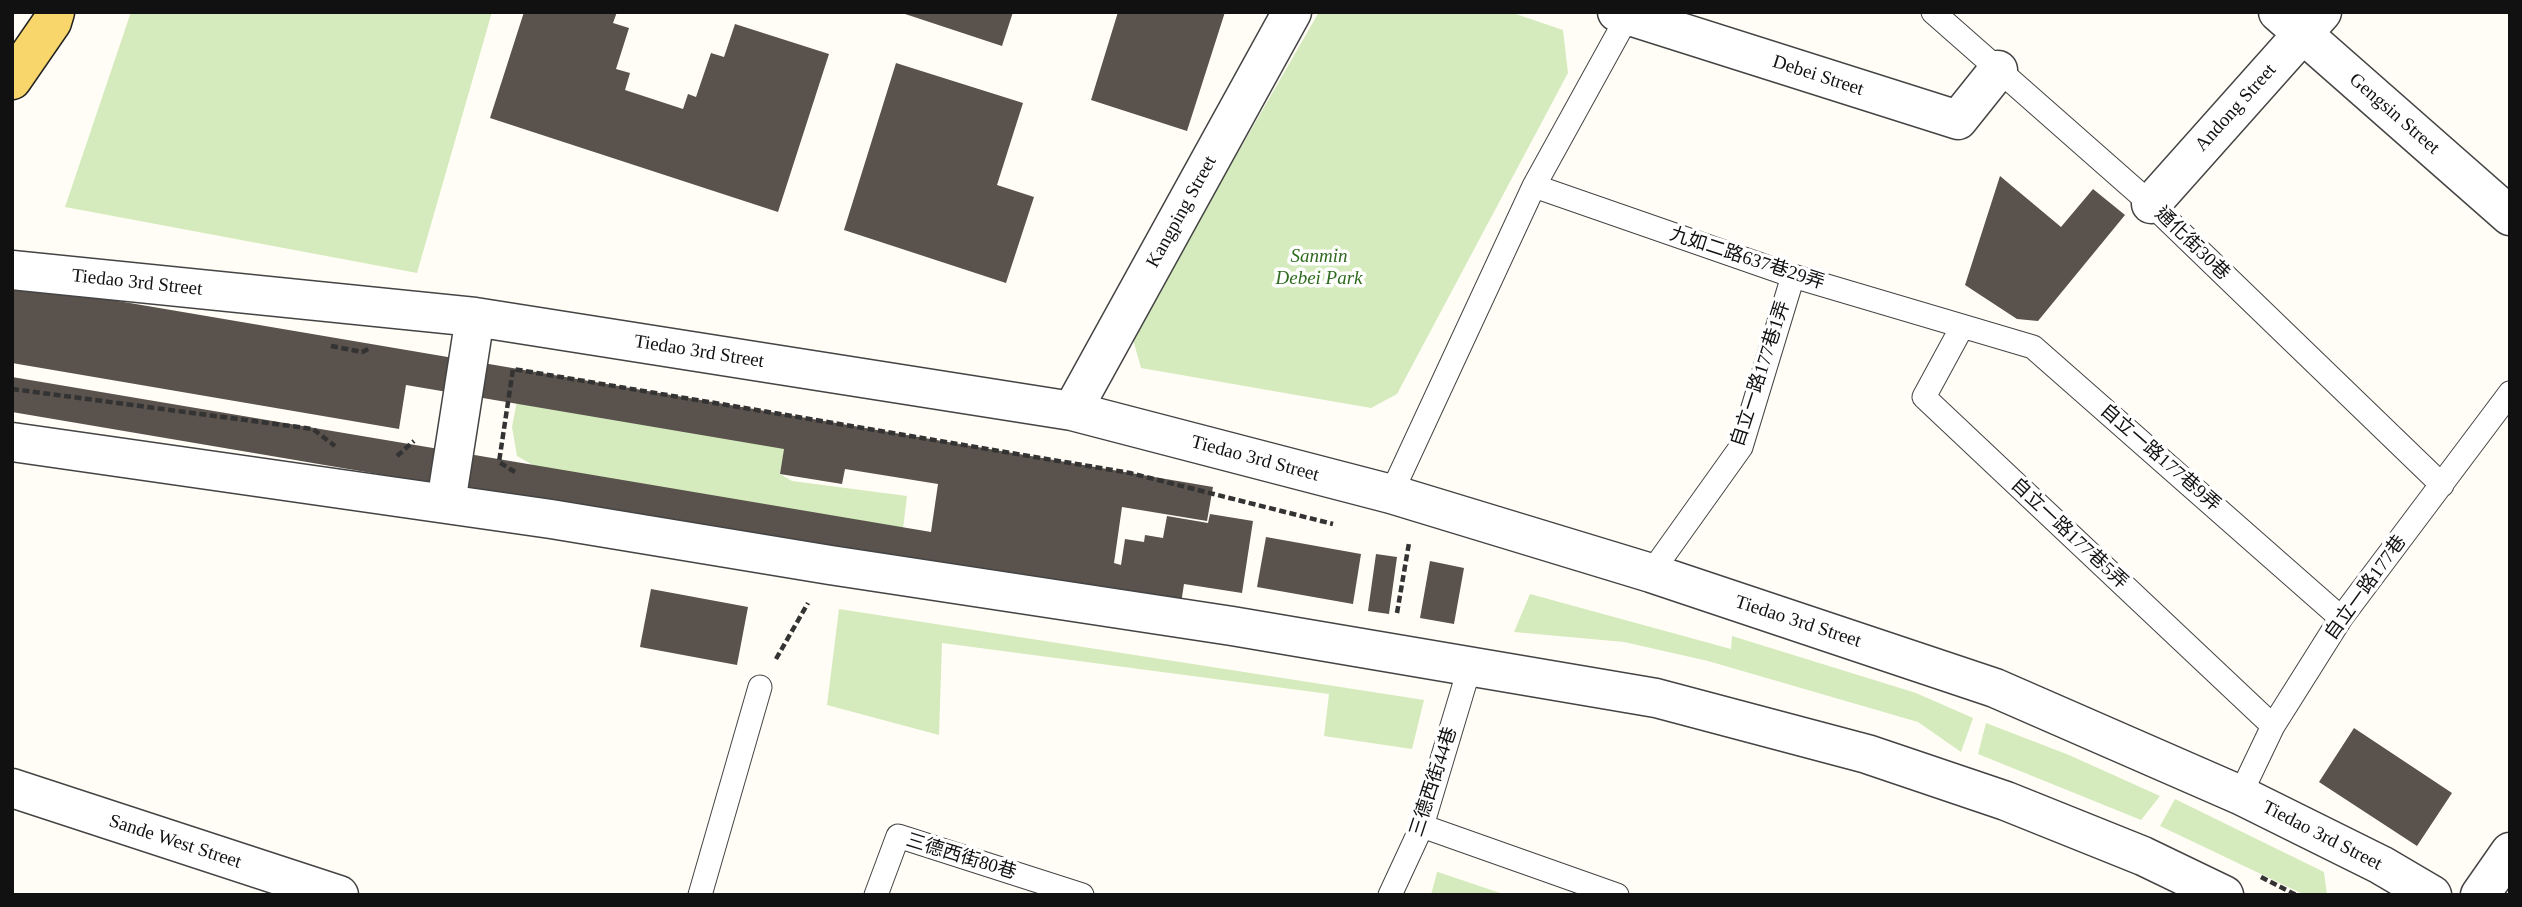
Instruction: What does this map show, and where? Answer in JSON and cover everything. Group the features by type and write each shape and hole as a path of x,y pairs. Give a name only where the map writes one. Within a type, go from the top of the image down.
{"main road":[{"path":"12,80 52,22 55,12"}],"street":[{"name":"Kangping Street","path":"1072,411 1292,12"},
{"name":"Debei Street","path":"1625,13 1958,120 1998,70"},
{"name":"Andong Street","path":"2151,204 2301,19"},
{"name":"Gengsin Street","path":"2301,19 2510,216"},
{"name":"Tiedao 3rd Street","path":"12,270 475,317 1072,411 1391,494 1651,573 1994,688 2240,795 2381,865 2432,895"},
{"path":"446,503 475,317"},
{"path":"12,442 446,503 1232,626 1657,698 1867,754 2006,801 2143,856 2224,895"},
{"name":"Sande West Street","path":"12,788 287,887 339,895"},
{"path":"2480,895 2510,852"}],"lane":[{"name":"通化街30巷","path":"1933,12 2151,204 2442,485"},
{"path":"1391,494 1534,186 1625,13"},
{"name":"九如二路637巷29弄","path":"1534,186 1793,275 1962,327"},
{"name":"自立一路177巷1弄","path":"1651,573 1741,447 1793,275"},
{"name":"自立一路177巷9弄","path":"1962,327 2033,347 2341,618"},
{"name":"自立一路177巷5弄","path":"1962,327 1924,397 2273,726"},
{"name":"自立一路177巷","path":"2240,795 2273,726 2341,618 2510,393"},
{"name":"三德西街44巷","path":"1390,895 1422,826 1471,666"},
{"path":"700,895 760,687"},
{"path":"1422,826 1617,895"},
{"name":"三德西街80巷","path":"876,895 898,836 1082,895"}],"path":[{"path":"322,344 362,352 380,344"},
{"path":"522,475 499,462 513,369 1130,473 1344,527"},
{"path":"12,389 313,429 345,453"},
{"path":"387,457 399,455 416,439"},
{"path":"1396,618 1411,543 1397,540"},
{"path":"760,687 830,565"}],"green space":[{"path":"131,12 492,12 417,273 65,207"},
{"name":"Sanmin Debei Park","path":"1319,12 1510,12 1563,30 1568,73 1397,394 1371,408 1141,368 1132,336"},
{"path":"520,385 786,438 780,474 792,481 907,496 902,537 568,485 517,456 512,427"},
{"path":"1530,594 1731,649 1732,636 1916,693 1973,718 1961,752 1918,722 1708,661 1624,642 1514,632"},
{"path":"839,609 1424,700 1412,749 1324,736 1329,694 942,643 939,735 827,705"},
{"path":"1986,723 2069,755 2160,796 2141,820 1978,754"},
{"path":"2175,799 2324,872 2327,895 2305,895 2160,826"},
{"path":"1438,872 1506,895 1431,895"}],"building":[{"path":"524,12 617,12 613,23 629,28 616,69 630,73 625,90 683,109 688,94 696,97 711,53 724,57 735,24 829,54 778,212 490,118"},
{"path":"899,12 1013,12 1002,46"},
{"path":"1118,12 1225,12 1187,131 1091,100"},
{"path":"896,63 1023,103 997,185 1034,197 1006,283 844,230"},
{"path":"2000,176 2061,227 2093,189 2125,215 2038,321 2017,319 1965,285"},
{"path":"12,283 1213,487 1207,521 1122,507 1114,563 1121,565 1125,539 1144,542 1145,535 1163,538 1167,516 1208,523 1210,514 1253,521 1242,593 1184,584 1180,610 12,412 12,377 931,532 938,484 845,469 842,484 780,474 784,449 406,385 399,429 12,363"},
{"path":"1266,537 1361,554 1353,604 1257,587"},
{"path":"1376,554 1397,557 1389,614 1368,611"},
{"path":"1430,561 1464,568 1454,624 1420,618"},
{"path":"651,589 748,607 737,665 640,647"},
{"path":"2354,728 2452,793 2417,846 2319,782"}]}
